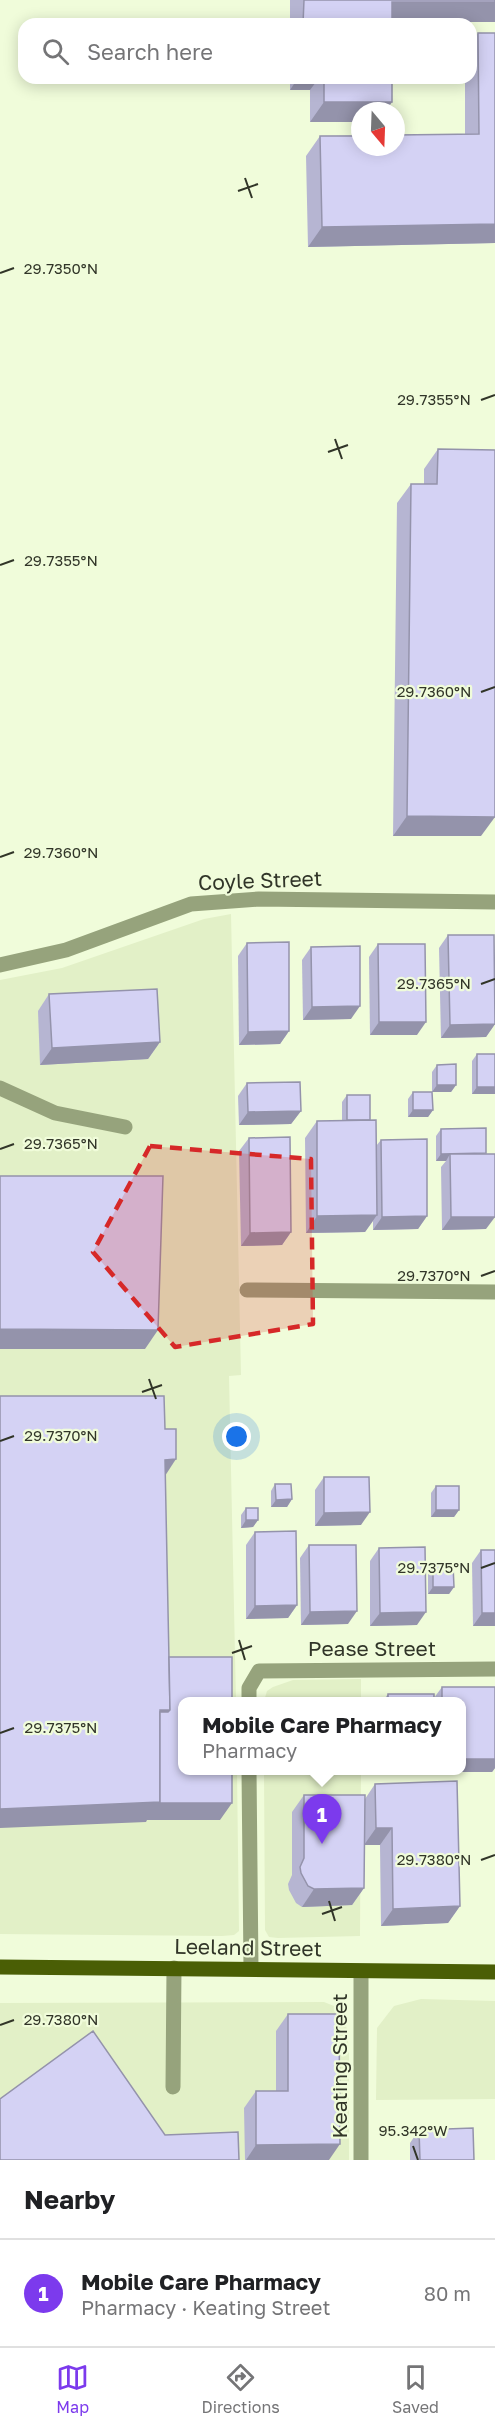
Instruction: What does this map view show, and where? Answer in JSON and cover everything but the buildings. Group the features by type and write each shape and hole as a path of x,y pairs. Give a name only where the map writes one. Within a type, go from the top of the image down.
{"main road":[{"name":"Leeland Street","path":"0,1967 495,1972"}],"street":[{"name":"Coyle Street","path":"0,965 66,950 191,904 259,899 495,902"},
{"path":"0,1088 55,1113 125,1127"},
{"path":"246,1290 495,1292"},
{"name":"Pease Street","path":"249,1697 249,1688 260,1671 495,1669"},
{"path":"249,1775 251,1968"},
{"path":"173,2087 174,1968"},
{"name":"Keating Street","path":"361,1972 361,2160"}],"highlighted area":[{"path":"150,1146 311,1159 313,1324 175,1347 93,1252"}],"shaded area":[{"path":"231,914 241,1375 229,1376 236,1697 178,1697 178,1775 237,1775 239,1931 234,1935 222,1936 0,1934 0,980 62,968 204,919"},
{"path":"361,1679 361,1697 265,1697 267,1691 273,1687 293,1680"},
{"path":"264,1775 361,1775 360,1936 278,1938 269,1937 265,1930"},
{"path":"421,1999 495,2001 495,2099 376,2100 377,2028 394,2006"},
{"path":"324,2002 339,2008 347,2029 349,2160 0,2160 0,2003"}],"place":[{"name":"Mobile Care Pharmacy","path":"322,1844"}]}
